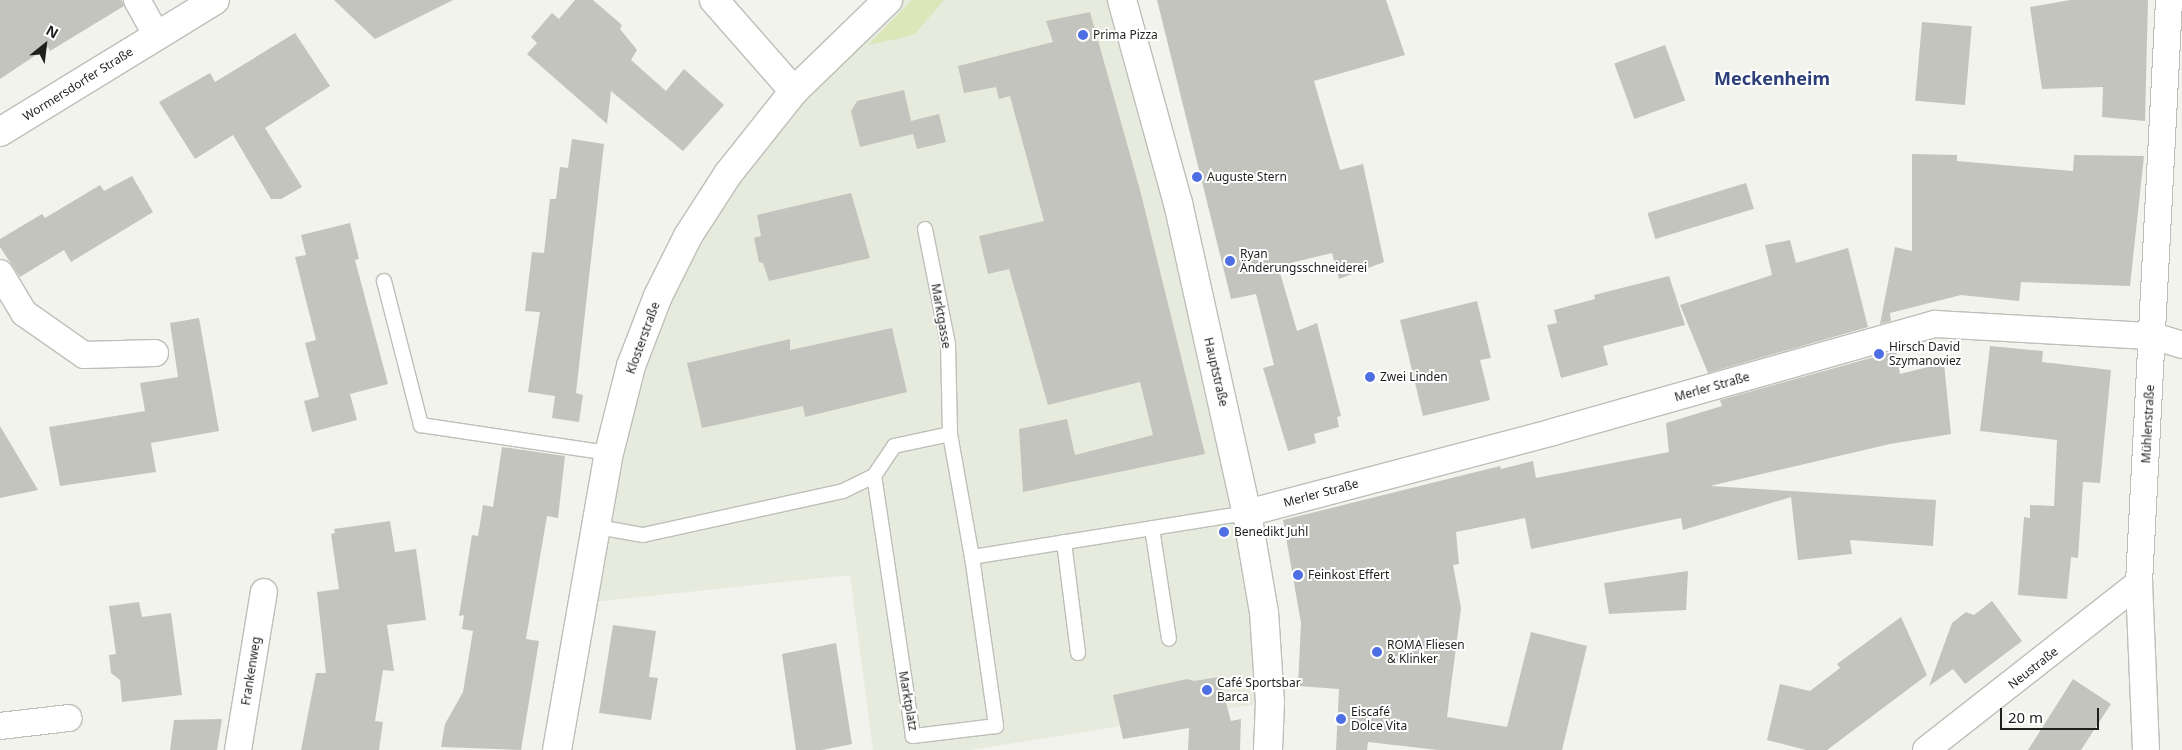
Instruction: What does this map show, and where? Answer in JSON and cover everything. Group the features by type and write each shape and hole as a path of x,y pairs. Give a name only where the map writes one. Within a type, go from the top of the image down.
{"main road":[{"name":"Wormersdorfer Straße","path":"0,132 215,0"},
{"path":"714,0 794,91"},
{"name":"Klosterstraße","path":"557,750 610,452 631,366 658,296 688,236 728,174 794,91 888,0"},
{"name":"Hauptstraße","path":"1122,0 1178,203 1247,512 1264,612 1270,702 1268,750"}],"street":[{"path":"137,0 157,36"},
{"name":"Mühlenstraße","path":"2146,750 2139,583 2153,336 2173,99 2169,0"},
{"path":"0,273 24,313 84,355 155,353"},
{"name":"Merler Straße","path":"1247,512 1553,432 1935,324 2153,336 2182,345"},
{"name":"Neustraße","path":"1926,750 2139,583"},
{"name":"Frankenweg","path":"238,750 264,592"},
{"path":"0,726 69,718"}],"lane":[{"name":"Marktgasse","path":"925,229 948,344 950,434"},
{"path":"384,281 421,425 610,452"},
{"path":"598,527 643,535 843,491 874,476 894,446 950,434"},
{"name":"Marktplatz","path":"874,476 913,736 996,726 972,557 950,434"},
{"path":"972,557 1247,512"},
{"path":"1152,528 1169,639"},
{"path":"1064,542 1078,653"}],"shaded area":[{"path":"888,0 1120,0 1178,203 1270,702 971,750 873,750 850,575 584,603 609,453 688,236"}],"green space":[{"path":"912,0 944,0 914,35 868,45"}],"building":[{"path":"0,0 122,0 124,6 50,51 48,47 0,79"},
{"path":"334,0 453,0 375,39"},
{"path":"575,0 593,0 622,25 620,29 637,50 631,60 666,91 684,69 724,105 683,151 611,91 607,124 527,54 537,43 531,37 552,13 559,19"},
{"path":"1157,0 1386,0 1405,55 1314,81 1340,170 1363,164 1384,262 1339,279 1332,253 1278,266 1297,331 1317,323 1341,416 1337,417 1339,427 1314,434 1316,443 1288,451 1263,368 1274,365 1256,294 1231,299"},
{"path":"2070,0 2148,0 2145,121 2102,117 2103,87 2042,89 2030,7"},
{"path":"1090,12 1140,190 1205,454 1023,492 1019,429 1067,419 1075,455 1153,435 1140,382 1048,405 1009,269 988,274 979,236 1044,221 1010,96 999,99 996,87 964,93 958,66 1053,42 1046,21"},
{"path":"1922,22 1972,26 1965,105 1915,101"},
{"path":"295,33 330,86 265,128 302,187 281,199 271,199 233,135 195,159 159,102 210,73 215,82"},
{"path":"1665,45 1685,100 1634,119 1614,63"},
{"path":"904,90 911,121 939,114 946,142 917,149 913,134 860,147 851,111 857,101"},
{"path":"572,139 604,144 576,393 583,395 579,422 552,418 555,396 528,392 540,312 525,311 532,252 544,253 550,199 556,199 560,167 568,168"},
{"path":"1912,154 1957,155 1957,161 2073,171 2074,155 2144,156 2130,286 2021,282 2019,301 1961,295 1890,313 1891,321 1880,324 1895,247 1912,251"},
{"path":"132,176 153,212 71,262 64,250 20,277 0,247 0,239 42,214 45,218 100,185 104,191"},
{"path":"1746,183 1754,209 1655,239 1648,213"},
{"path":"851,193 870,258 769,281 763,263 759,262 754,238 761,236 757,215"},
{"path":"350,223 359,259 355,260 388,384 350,394 357,420 312,432 304,401 319,397 305,343 316,340 295,257 306,255 301,235"},
{"path":"1790,240 1796,263 1848,248 1868,327 1708,373 1680,305 1772,275 1765,245"},
{"path":"1669,276 1685,325 1603,346 1608,365 1561,378 1547,325 1557,323 1554,310 1595,299 1594,295"},
{"path":"1477,301 1491,358 1480,360 1490,400 1423,416 1400,320"},
{"path":"199,318 219,431 151,443 156,472 60,486 49,427 145,411 140,383 178,377 170,323"},
{"path":"892,328 907,392 805,417 803,406 702,428 687,363 790,339 790,350"},
{"path":"1990,346 2043,351 2042,362 2111,370 2100,483 2083,482 2078,558 2071,557 2067,599 2018,595 2024,517 2030,518 2030,505 2054,506 2057,440 1980,431"},
{"path":"1896,351 1900,374 1944,363 1951,434 1890,444 1710,486 1936,500 1933,546 1850,540 1852,554 1798,560 1791,497 1683,530 1681,518 1531,549 1525,518 1456,532 1459,564 1453,565 1461,608 1447,717 1507,727 1531,632 1587,646 1562,750 1438,750 1368,742 1367,750 1336,750 1339,689 1298,686 1301,623 1283,520 1500,466 1501,469 1533,461 1536,478 1669,452 1666,423 1722,406 1720,400"},
{"path":"0,426 38,490 0,498"},
{"path":"502,447 565,456 558,518 547,516 526,639 539,641 521,750 441,747 445,724 463,692 473,631 462,629 464,615 459,616 472,535 478,536 483,505 493,507"},
{"path":"390,521 395,552 416,549 426,620 387,625 394,671 383,670 375,721 383,722 379,750 301,750 316,673 326,673 317,592 339,589 331,534 335,533 334,529"},
{"path":"1688,571 1686,610 1609,614 1604,583"},
{"path":"1992,601 2022,641 1965,684 1953,669 1929,686 1952,623 1966,612 1974,615"},
{"path":"139,602 142,617 171,613 182,695 122,702 120,680 111,673 109,655 116,654 109,606"},
{"path":"1901,617 1927,675 1827,750 1806,750 1767,740 1780,684 1810,691 1840,668 1837,664"},
{"path":"613,625 656,631 649,677 658,678 651,720 599,713"},
{"path":"836,643 852,744 822,750 796,750 782,654"},
{"path":"1219,677 1231,721 1241,719 1240,750 1188,750 1189,728 1123,739 1113,695 1187,679 1194,681"},
{"path":"2073,679 2111,704 2081,750 2028,750"},
{"path":"222,719 217,750 170,750 174,720"}],"place":[{"name":"Prima Pizza","path":"1083,35"},
{"name":"Auguste Stern","path":"1197,177"},
{"name":"Ryan Änderungsschneiderei","path":"1230,261"},
{"name":"Hirsch David Szymanoviez","path":"1879,354"},
{"name":"Zwei Linden","path":"1370,377"},
{"name":"Benedikt Juhl","path":"1224,532"},
{"name":"Feinkost Effert","path":"1298,575"},
{"name":"ROMA Fliesen & Klinker","path":"1377,652"},
{"name":"Café Sportsbar Barca","path":"1207,690"},
{"name":"Eiscafé Dolce Vita","path":"1341,719"}],"district":[{"name":"Meckenheim","path":"1772,78"}]}
